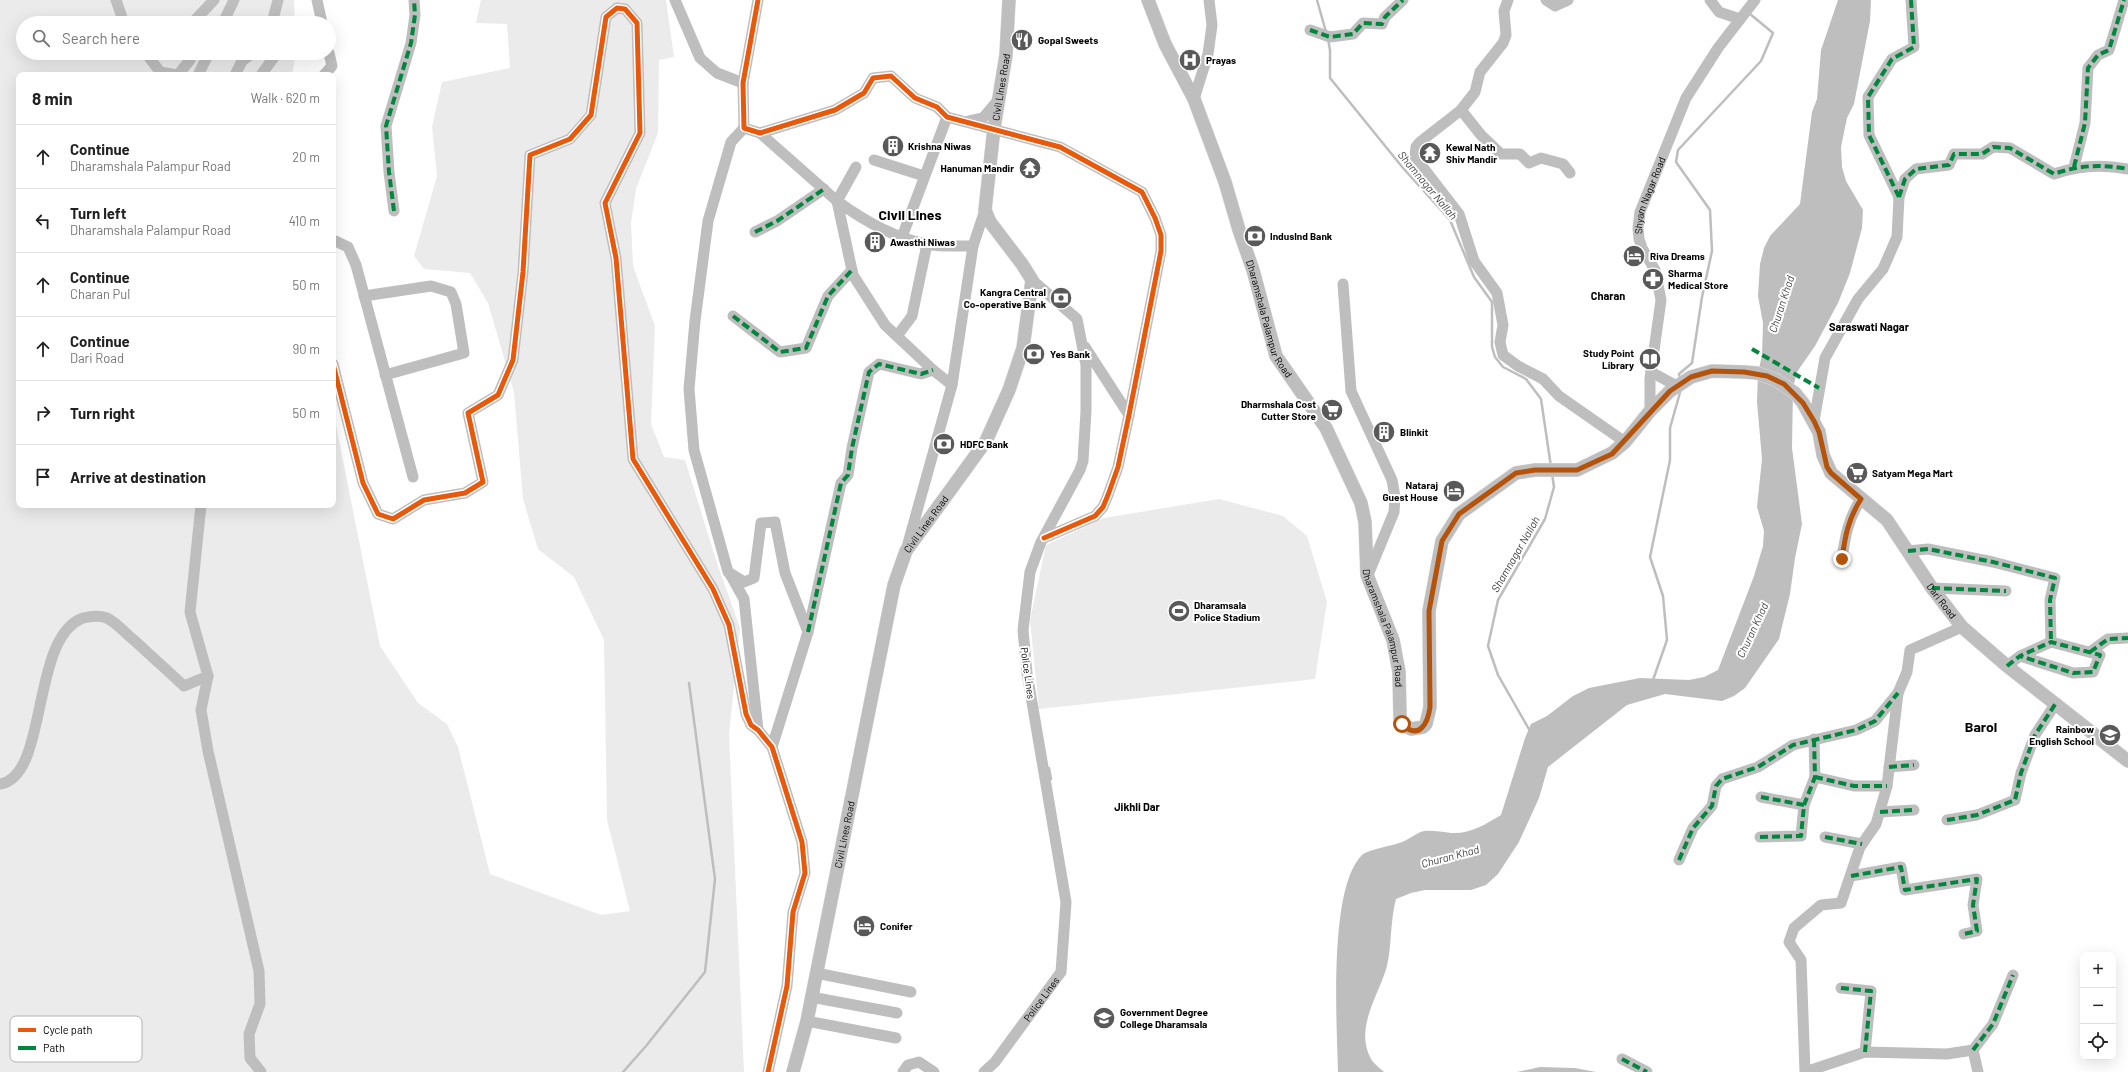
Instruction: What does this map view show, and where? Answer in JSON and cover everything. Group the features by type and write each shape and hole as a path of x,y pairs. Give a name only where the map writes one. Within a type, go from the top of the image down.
{"main road":[{"name":"Civil Lines Road","path":"985,210 994,128 1006,55 1009,0"},
{"name":"Dharamshala Palampur Road","path":"1148,0 1165,44 1194,98 1225,182 1239,230 1253,270 1276,356 1326,428 1361,503 1365,522 1367,575 1393,640 1398,672 1400,721 1407,728 1420,729 1426,724 1429,714 1429,611 1445,534 1459,514 1510,477 1524,471 1577,470 1612,454 1625,442 1650,412 1677,387 1691,377 1712,371 1757,373 1776,380 1795,393 1803,403"},
{"path":"985,210 990,222 1022,264 1032,280"},
{"name":"Civil Lines Road","path":"793,1072 807,1021 894,585 906,551 986,441 1009,390 1023,348 1032,280"},
{"name":"Dari Road","path":"1803,403 1819,432 1827,467 1831,473 1887,520 1932,588 1962,627 2007,666 2128,761"}],"street":[{"path":"116,0 122,16"},
{"path":"199,16 214,0"},
{"path":"226,16 234,0"},
{"path":"317,0 320,16"},
{"path":"394,211 388,172 386,126 411,43 415,15 414,0"},
{"path":"336,376 363,483 378,514 393,519 424,500 465,493 483,482 468,413 498,395 514,360 530,155 570,139 591,115 606,17 627,0"},
{"path":"675,0 700,58 717,73 743,83"},
{"path":"758,0 743,83 744,128 731,142 708,221 695,321 689,389 694,450 728,572 744,599 758,730"},
{"path":"1194,98 1208,54 1212,25 1209,0"},
{"path":"1310,30 1330,37 1353,34 1363,23 1382,24 1385,17 1403,0"},
{"path":"1508,0 1504,11 1506,34 1503,43 1483,67 1475,92 1461,110 1420,142 1414,152 1415,157 1459,214 1474,261 1497,293 1503,325 1500,342 1503,355 1518,366 1543,379 1560,396 1625,442"},
{"path":"1546,0 1555,6 1568,0"},
{"path":"1710,0 1719,12 1740,19"},
{"name":"Shyam Nagar Road","path":"1650,412 1651,372 1661,300 1655,270 1642,248 1639,239 1638,228 1640,212 1686,98 1718,48 1755,0"},
{"path":"1899,197 1869,135 1868,97 1892,59 1914,46 1911,0"},
{"path":"2074,167 2085,123 2088,68 2098,54 2109,50 2124,0"},
{"path":"274,16 277,4"},
{"path":"277,4 280,16"},
{"path":"617,8 625,9 637,23 640,133 605,203 616,258 633,459 713,589 729,624 746,714 751,725 758,730 772,747 802,842 805,873 793,912 787,986 768,1072"},
{"path":"151,60 160,72"},
{"path":"180,72 190,60"},
{"path":"200,72 206,60"},
{"path":"236,72 243,60"},
{"path":"263,72 272,60"},
{"path":"327,72 332,66 331,60"},
{"path":"760,133 835,110 864,93 873,78 891,76 915,98 937,107 947,117 994,128 1060,147 1142,192 1155,218 1161,235 1161,251 1130,415 1118,467 1102,507 1095,516 1044,538"},
{"path":"966,122 983,118 999,99"},
{"path":"1461,110 1481,135 1501,154 1520,154 1529,163 1541,158 1563,164 1570,173"},
{"path":"902,237 947,117"},
{"path":"744,128 760,133 836,201 858,216 902,237 927,244 973,246"},
{"path":"1814,421 1825,358 1858,299 1883,269 1898,237 1899,197 1905,179 1916,169 1949,165 1954,154 1982,154 1993,147 2010,148 2054,174 2074,167 2111,165 2128,169"},
{"path":"874,160 924,176"},
{"path":"856,166 836,201 853,275 885,325 933,370 952,385"},
{"path":"755,232 777,221 824,189"},
{"path":"906,551 952,385 973,246 985,210"},
{"path":"336,241 348,247 356,265 413,477"},
{"path":"897,336 912,316 927,244"},
{"path":"733,316 780,352 806,348 828,296 852,270"},
{"name":"Police Lines","path":"984,1072 995,1062 1061,972 1066,902 1027,673 1023,630 1030,572 1044,538 1080,470 1083,461 1086,411 1086,365 1077,318 1032,280"},
{"path":"1343,284 1352,391 1392,480 1395,497 1394,512 1367,575"},
{"path":"364,296 431,286 451,292 456,304 464,353 385,375"},
{"path":"1082,342 1130,415"},
{"path":"772,747 808,632 841,483 848,475 852,448 869,372 879,364 921,374 933,370"},
{"path":"1651,372 1677,387"},
{"path":"1842,559 1846,530 1852,513 1861,499"},
{"path":"202,508 190,612 208,676 201,710 208,751 259,971 260,1004 249,1034 250,1058 261,1072"},
{"path":"728,572 744,582 754,578 761,523 775,522 785,573 808,632"},
{"path":"1908,551 1928,549 1993,562 2055,578 2050,600 2051,642"},
{"path":"1932,588 2006,591"},
{"path":"0,784 14,776 22,765 38,722 52,656 57,642 64,632 81,619 99,616 110,620 184,686 208,676"},
{"path":"1679,860 1693,828 1712,806 1716,786 1722,779 1758,767 1793,745 1856,730 1875,721 1898,693 1907,672 1910,650 1962,627"},
{"path":"2090,652 2108,639 2128,638"},
{"path":"2007,666 2020,656 2051,642 2100,655 2093,672 2073,673 2020,656"},
{"path":"1898,693 1887,786 1876,824 1862,844 1841,903 1821,905 1794,928 1789,942 1801,960 1805,1072 1865,1052 1947,1054 1973,1050 1993,1024 2013,975"},
{"path":"1946,820 1977,815 2015,800 2021,773 2035,735 2056,704"},
{"path":"1760,837 1801,836 1804,805 1815,777 1814,739"},
{"path":"1889,767 1914,765"},
{"path":"1815,777 1854,786 1887,786"},
{"path":"1761,797 1804,805"},
{"path":"1880,812 1914,810"},
{"path":"1825,837 1862,844"},
{"path":"1851,876 1901,867 1905,890 1977,879 1973,905 1977,932 1964,934"},
{"path":"816,973 911,992"},
{"path":"1841,988 1870,991 1865,1052"},
{"path":"811,997 897,1013"},
{"path":"807,1021 896,1038"},
{"path":"1973,1050 1978,1072"},
{"path":"1622,1059 1647,1072"},
{"path":"902,1072 908,1065 920,1062 934,1072"}],"shaded area":[{"path":"0,0 294,0 295,16 16,16 16,60 295,60 293,72 16,72 16,508 336,508 336,425 380,646 418,703 447,724 458,747 490,874 601,915 630,911 607,820 604,640 574,577 538,549 523,499 514,392 488,303 470,273 424,269 414,256 437,176 432,127 442,82 510,68 507,24 476,23 481,0 666,0 674,57 659,60 658,133 636,189 631,223 633,266 655,326 651,424 664,457 685,460 717,563 740,628 729,734 744,1072 0,1072"},
{"name":"Dharamsala Police Stadium","path":"1219,499 1283,516 1307,536 1327,602 1315,679 1039,709 1030,620 1046,545 1104,518"}],"water":[{"name":"Churan Khad","path":"1838,0 1871,0 1870,21 1854,104 1847,118 1841,147 1842,167 1846,181 1863,210 1862,228 1850,273 1838,303 1815,346 1797,372 1793,388 1792,448 1802,524 1790,594 1779,639 1745,688 1734,696 1722,701 1665,694 1627,705 1548,767 1539,798 1519,842 1498,874 1486,885 1471,890 1425,890 1411,893 1396,899 1387,966 1366,1024 1365,1035 1366,1047 1371,1059 1384,1072 1338,1072 1336,991 1339,926 1344,896 1351,872 1362,855 1402,842 1424,831 1451,833 1465,832 1483,825 1501,815 1525,738 1531,724 1547,716 1573,696 1589,688 1640,678 1689,680 1704,677 1718,670 1754,576 1763,546 1764,531 1757,507 1762,459 1757,402 1758,373 1762,355 1763,323 1758,296 1760,264 1764,248 1770,236 1800,204 1812,112 1817,99 1821,50"},
{"path":"1540,1067 1575,1068 1596,1072 1517,1072"}],"waterway":[{"name":"Shamnagar Nallah","path":"1317,0 1326,32"},
{"path":"1680,379 1679,374 1692,363 1702,297 1712,251 1710,210 1676,162 1678,150 1761,61 1773,33 1750,14"},
{"name":"Shamnagar Nallah","path":"1328,39 1330,50 1330,78 1403,168 1450,220 1474,277 1492,302 1492,347 1495,357 1503,367 1526,379 1541,399 1551,467"},
{"path":"1653,680 1667,640 1663,596 1650,557 1670,460 1670,428 1681,389"},
{"name":"Shamnagar Nallah","path":"1530,731 1498,675 1488,646 1498,600 1545,519 1554,487 1552,474"},
{"path":"623,1072 646,1046 705,972 715,879 689,683"},
{"path":"1049,768 1051,779"}],"marked path":[{"path":"394,211 389,172 386,126 411,43 415,15 414,0"},
{"path":"1310,30 1330,37 1353,34 1363,23 1382,24 1385,17 1403,0"},
{"path":"1899,197 1869,135 1868,97 1892,59 1914,47 1911,0"},
{"path":"2074,167 2085,123 2088,68 2098,55 2109,50 2124,0"},
{"path":"1899,197 1905,179 1916,169 1949,165 1954,154 1982,154 1993,147 2010,148 2054,174 2091,166 2109,166 2128,169"},
{"path":"755,232 777,221 824,189"},
{"path":"733,316 780,352 806,348 828,296 852,270"},
{"path":"1752,349 1819,388"},
{"path":"808,632 841,483 848,475 852,448 869,372 879,364 921,374 933,370"},
{"path":"1908,551 1928,549 1993,562 2055,578 2050,600 2051,642"},
{"path":"1932,588 2006,591"},
{"path":"2090,652 2108,639 2128,638"},
{"path":"2007,666 2020,656 2051,642 2100,655 2093,672 2073,673 2020,656"},
{"path":"1679,860 1693,828 1712,806 1716,786 1722,779 1758,767 1793,745 1856,730 1875,721 1898,693"},
{"path":"1947,820 1977,815 2015,800 2021,773 2035,735 2056,703"},
{"path":"1760,837 1801,836 1804,805 1815,777 1814,739"},
{"path":"1889,767 1914,765"},
{"path":"1815,777 1854,786 1887,786"},
{"path":"1761,797 1804,805"},
{"path":"1880,812 1914,810"},
{"path":"1825,837 1862,844"},
{"path":"1851,876 1901,867 1905,890 1977,879 1973,905 1977,931 1964,934"},
{"path":"1973,1050 1993,1024 2013,975"},
{"path":"1841,988 1871,991 1865,1052"},
{"path":"1622,1059 1647,1072"}],"cycle path":[{"path":"758,0 743,83 744,128 760,133 835,110 864,93 873,78 891,76 915,98 937,107 947,117 1060,147 1142,192 1155,218 1161,235 1161,251 1118,467 1103,507 1095,516 1044,538"},
{"path":"336,376 363,483 378,514 393,519 424,500 465,493 483,482 468,413 498,395 513,360 523,272 530,155 570,139 591,115 606,17 617,8 625,9 637,23 640,133 605,203 616,258 633,459 713,589 729,625 746,714 751,725 758,730 772,747 802,842 805,873 793,912 787,986 768,1072"}],"place":[{"name":"Gopal Sweets","path":"1022,40"},
{"name":"Prayas","path":"1190,60"},
{"name":"Krishna Niwas","path":"893,146"},
{"name":"Kewal Nath Shiv Mandir","path":"1430,153"},
{"name":"Hanuman Mandir","path":"1030,168"},
{"name":"IndusInd Bank","path":"1255,236"},
{"name":"Awasthi Niwas","path":"875,242"},
{"name":"Riva Dreams","path":"1634,256"},
{"name":"Sharma Medical Store","path":"1653,279"},
{"name":"Kangra Central Co-operative Bank","path":"1061,298"},
{"name":"Yes Bank","path":"1034,354"},
{"name":"Study Point Library","path":"1650,359"},
{"name":"Dharmshala Cost Cutter Store","path":"1332,410"},
{"name":"Blinkit","path":"1384,432"},
{"name":"HDFC Bank","path":"944,444"},
{"name":"Satyam Mega Mart","path":"1857,473"},
{"name":"Nataraj Guest House","path":"1454,491"},
{"name":"Dharamsala Police Stadium","path":"1179,611"},
{"name":"Rainbow English School","path":"2110,735"},
{"name":"Conifer","path":"864,926"},
{"name":"Government Degree College Dharamsala","path":"1104,1018"}],"district":[{"name":"Civil Lines","path":"910,214"},
{"name":"Charan","path":"1608,295"},
{"name":"Saraswati Nagar","path":"1869,326"},
{"name":"Barol","path":"1981,726"},
{"name":"Jikhli Dar","path":"1137,806"}],"route":[{"path":"1402,724 1407,728 1420,729 1428,720 1430,707 1429,611 1442,541 1448,528 1459,514 1516,473 1535,470 1577,470 1612,454 1625,442 1670,391 1691,377 1712,371 1757,373 1784,384 1795,393 1803,403 1819,432 1827,467 1838,480 1861,499 1852,513 1846,530 1842,559"}]}
